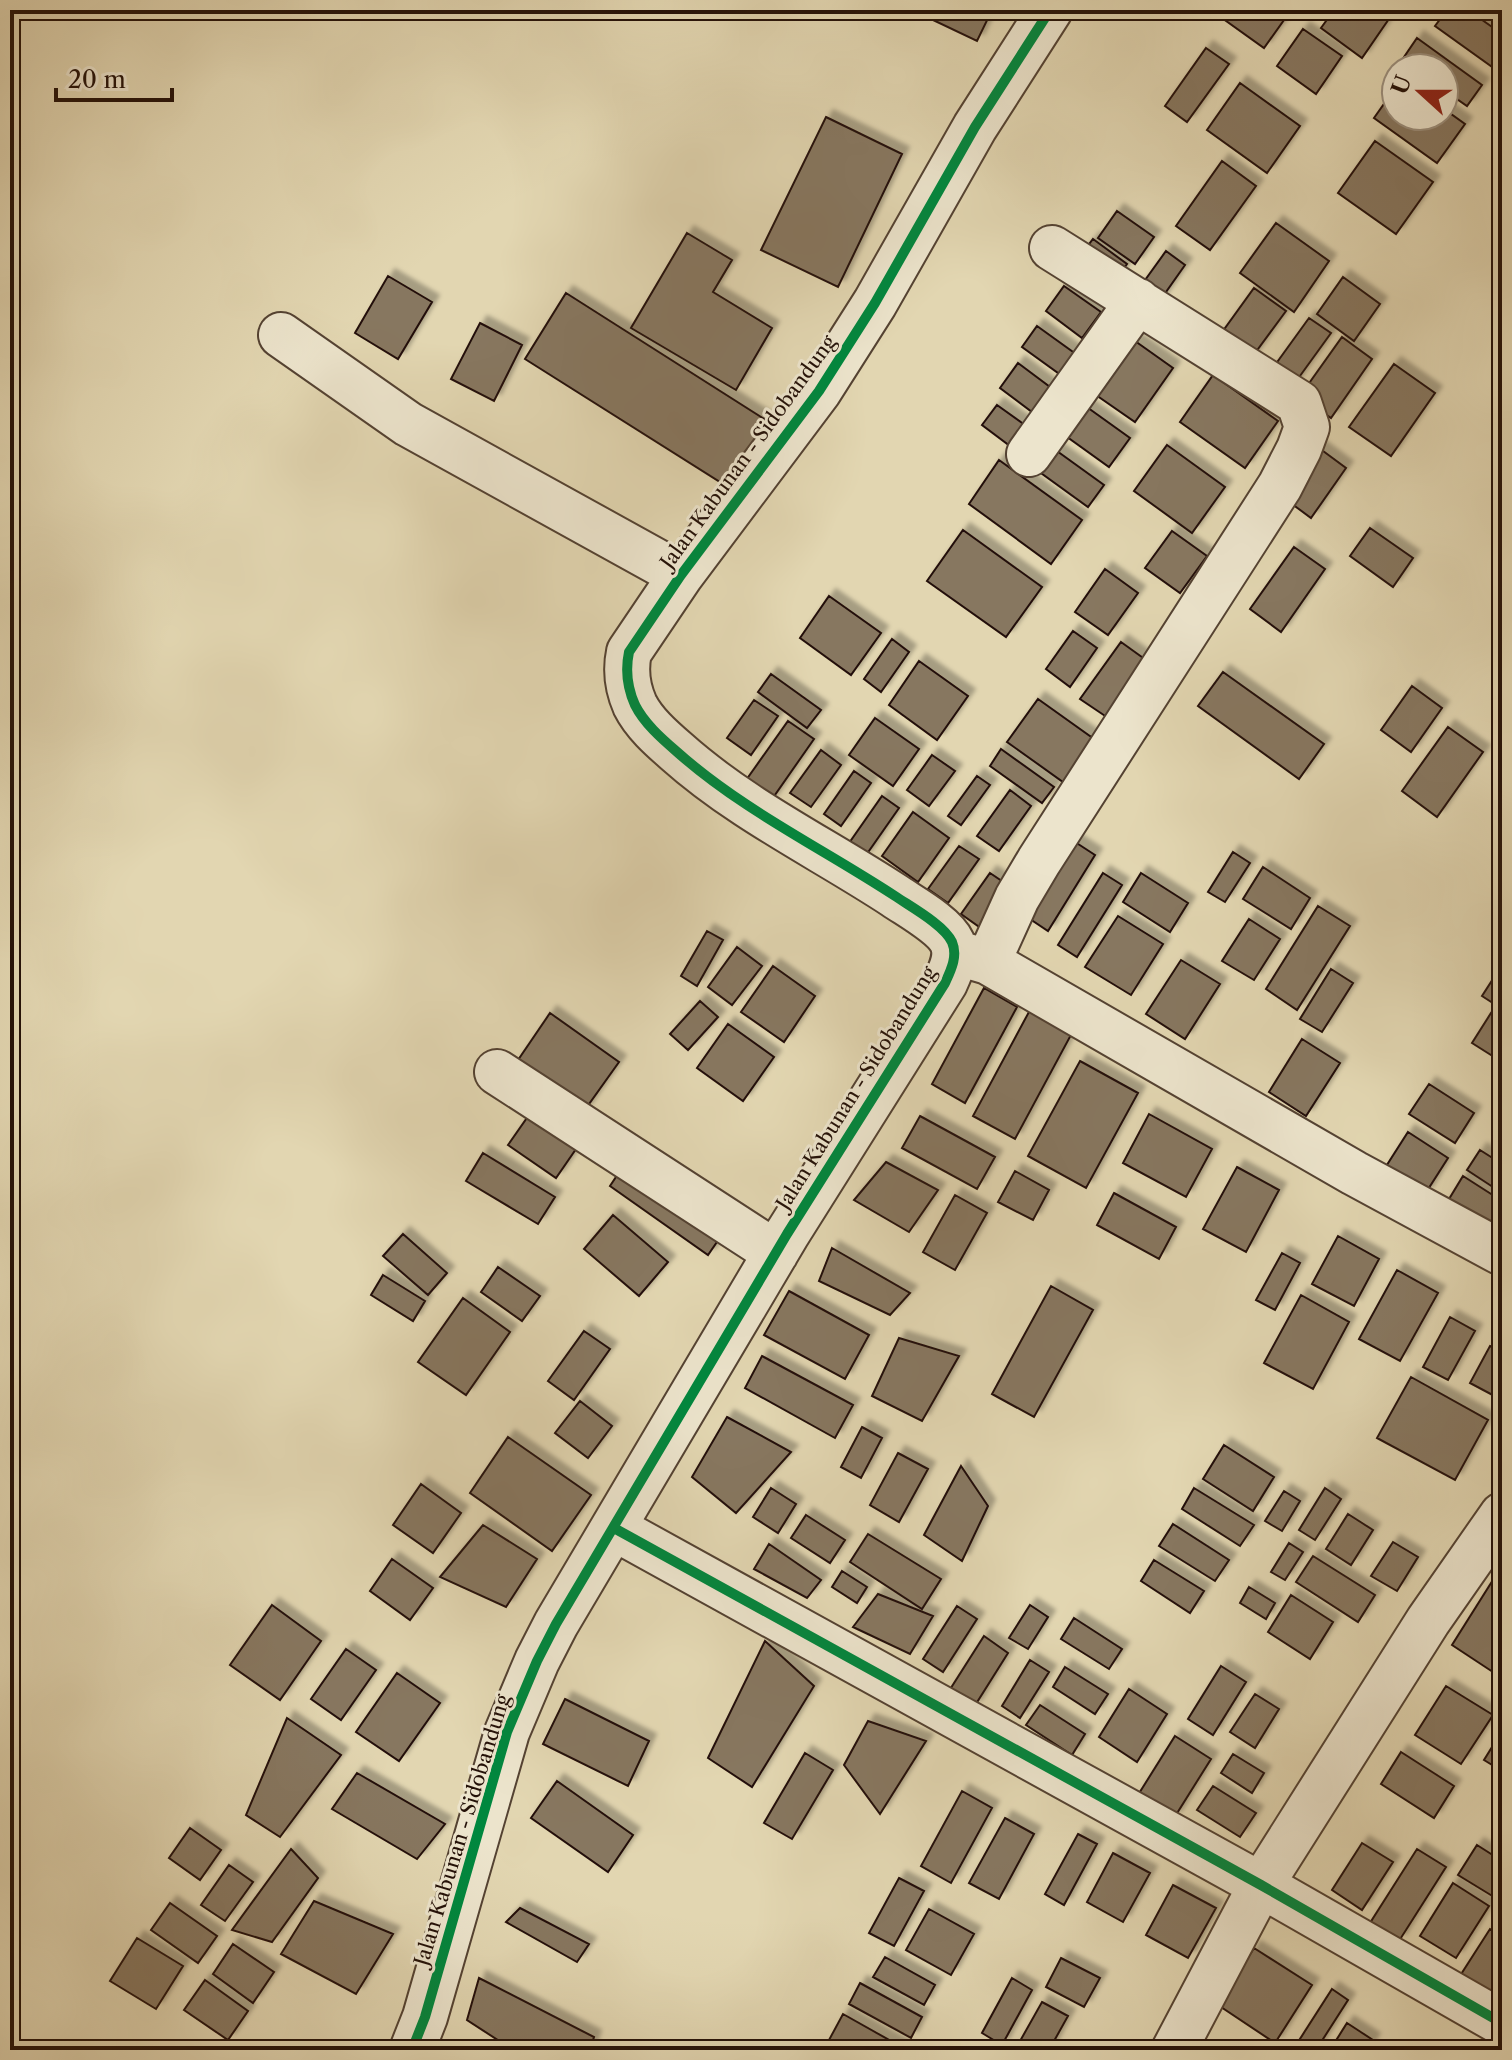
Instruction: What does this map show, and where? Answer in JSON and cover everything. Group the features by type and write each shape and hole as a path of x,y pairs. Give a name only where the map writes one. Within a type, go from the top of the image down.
{"street":[{"name":"Jalan Kabunan - Sidobandung","path":"971,957 944,931 907,904 734,797 698,771 645,721 626,680 626,666 629,652 681,575 819,391 875,303 975,127 1050,10"},
{"path":"1052,248 1299,403 1307,427 1280,486 1065,818 1017,898 971,957 1502,1253"},
{"path":"1029,454 1138,301"},
{"path":"281,335 408,424 681,575"},
{"name":"Jalan Kabunan - Sidobandung","path":"412,2050 425,2017 507,1732 519,1699 556,1624 776,1253 945,983 953,964 971,957"},
{"path":"497,1072 776,1253"},
{"path":"1174,2050 1261,1885 1428,1621 1502,1515"},
{"path":"614,1528 1261,1885 1502,2023"}],"building":[{"path":"938,10 992,10 977,41 933,20"},
{"path":"1228,10 1285,10 1289,13 1264,48 1222,18"},
{"path":"1334,10 1389,10 1393,13 1362,58 1321,28"},
{"path":"1447,10 1468,10 1502,34 1502,74 1435,26"},
{"path":"1303,29 1342,56 1316,94 1277,66"},
{"path":"1417,38 1436,52 1407,52"},
{"path":"1206,48 1229,64 1187,122 1165,106"},
{"path":"1460,69 1482,85 1467,106 1460,101"},
{"path":"1240,83 1300,126 1267,173 1207,130"},
{"path":"826,117 902,154 838,287 761,250"},
{"path":"1394,132 1459,132 1437,163"},
{"path":"1375,141 1433,182 1396,234 1338,193"},
{"path":"1222,161 1256,186 1210,250 1176,226"},
{"path":"1117,211 1154,237 1135,264 1098,238"},
{"path":"1276,223 1329,261 1294,312 1240,273"},
{"path":"687,233 732,260 713,292 772,328 736,390 631,328"},
{"path":"1093,239 1127,264 1114,281 1080,256"},
{"path":"1166,251 1185,265 1154,309 1135,294"},
{"path":"388,276 432,302 398,359 355,333"},
{"path":"1343,277 1380,304 1354,341 1317,314"},
{"path":"1064,286 1101,312 1082,338 1046,311"},
{"path":"1254,288 1286,311 1247,364 1215,342"},
{"path":"566,293 769,422 728,487 525,359"},
{"path":"1309,318 1331,333 1292,387 1270,372"},
{"path":"480,323 522,345 494,401 451,379"},
{"path":"1037,326 1080,357 1065,378 1022,347"},
{"path":"1342,337 1372,359 1331,418 1300,396"},
{"path":"1135,341 1173,368 1135,422 1096,395"},
{"path":"1018,363 1054,390 1036,415 1000,388"},
{"path":"1394,364 1435,393 1391,456 1349,427"},
{"path":"1213,375 1278,421 1245,468 1180,422"},
{"path":"997,405 1029,428 1014,449 982,425"},
{"path":"1084,405 1130,438 1109,467 1063,434"},
{"path":"1167,445 1225,487 1192,533 1134,491"},
{"path":"1050,446 1104,485 1088,507 1034,468"},
{"path":"1319,448 1346,468 1311,518 1284,498"},
{"path":"999,460 1082,520 1051,564 969,504"},
{"path":"1370,528 1413,558 1393,587 1350,556"},
{"path":"963,530 1042,587 1006,637 927,581"},
{"path":"1172,531 1207,556 1180,593 1145,568"},
{"path":"1294,547 1325,569 1281,632 1250,609"},
{"path":"1105,569 1138,593 1108,635 1075,612"},
{"path":"829,596 881,633 851,675 800,638"},
{"path":"1073,631 1097,648 1070,687 1046,669"},
{"path":"892,639 909,652 881,692 864,679"},
{"path":"1121,642 1157,668 1117,724 1080,699"},
{"path":"919,661 968,696 937,740 889,705"},
{"path":"1223,672 1324,744 1299,779 1198,706"},
{"path":"771,674 821,710 807,728 758,692"},
{"path":"1412,686 1442,708 1411,752 1381,730"},
{"path":"1038,699 1094,739 1063,782 1007,742"},
{"path":"754,700 778,716 751,755 727,738"},
{"path":"875,718 919,749 893,786 849,755"},
{"path":"788,721 814,739 770,802 744,783"},
{"path":"1448,727 1483,752 1437,817 1402,791"},
{"path":"1001,749 1054,787 1042,803 990,766"},
{"path":"821,750 841,765 811,807 790,793"},
{"path":"932,755 955,771 929,806 907,790"},
{"path":"854,771 871,783 841,826 824,814"},
{"path":"977,776 990,785 961,825 948,816"},
{"path":"1010,790 1031,806 999,851 977,836"},
{"path":"882,796 899,808 864,858 847,846"},
{"path":"913,812 949,838 918,882 882,856"},
{"path":"1072,840 1095,855 1048,931 1024,915"},
{"path":"959,846 979,859 948,903 928,889"},
{"path":"1233,852 1250,863 1225,902 1208,892"},
{"path":"1263,867 1310,898 1291,929 1243,899"},
{"path":"990,873 1015,890 985,931 961,914"},
{"path":"1103,873 1122,885 1077,957 1058,945"},
{"path":"1141,873 1188,903 1170,932 1123,902"},
{"path":"1318,906 1350,926 1297,1010 1266,989"},
{"path":"1118,916 1163,944 1131,995 1085,967"},
{"path":"1249,919 1280,939 1254,980 1222,961"},
{"path":"707,931 723,940 697,986 681,976"},
{"path":"737,947 762,966 732,1005 708,987"},
{"path":"1181,960 1220,984 1185,1039 1146,1014"},
{"path":"1502,965 1502,1009 1482,996"},
{"path":"773,966 815,996 784,1042 741,1012"},
{"path":"1331,969 1353,983 1322,1032 1300,1019"},
{"path":"984,988 1017,1007 965,1103 932,1084"},
{"path":"700,1001 718,1017 688,1050 670,1034"},
{"path":"1030,1010 1072,1033 1015,1139 973,1116"},
{"path":"550,1013 619,1062 584,1111 516,1063"},
{"path":"1491,1013 1502,1021 1502,1062 1472,1043"},
{"path":"728,1024 774,1057 743,1101 697,1068"},
{"path":"1302,1039 1340,1063 1306,1116 1269,1092"},
{"path":"1080,1061 1138,1093 1086,1188 1028,1156"},
{"path":"1429,1084 1474,1113 1455,1143 1409,1114"},
{"path":"1149,1114 1212,1149 1186,1197 1123,1163"},
{"path":"529,1115 576,1149 556,1178 508,1145"},
{"path":"920,1116 995,1157 977,1189 902,1148"},
{"path":"1408,1132 1448,1158 1425,1194 1385,1168"},
{"path":"1480,1150 1502,1164 1502,1193 1467,1170"},
{"path":"483,1153 555,1197 538,1224 466,1181"},
{"path":"886,1162 938,1190 909,1232 854,1200"},
{"path":"1237,1167 1279,1190 1246,1252 1203,1229"},
{"path":"622,1168 721,1236 708,1255 610,1186"},
{"path":"1015,1171 1049,1190 1033,1220 998,1202"},
{"path":"1463,1176 1502,1201 1502,1247 1443,1209"},
{"path":"1114,1193 1176,1227 1159,1259 1097,1225"},
{"path":"955,1195 987,1213 955,1270 923,1252"},
{"path":"613,1215 668,1262 639,1296 584,1249"},
{"path":"403,1234 447,1273 428,1295 383,1256"},
{"path":"1338,1236 1379,1259 1354,1306 1312,1284"},
{"path":"832,1248 910,1293 890,1315 819,1281"},
{"path":"1282,1253 1300,1263 1275,1310 1256,1300"},
{"path":"498,1267 540,1296 522,1321 481,1292"},
{"path":"1397,1270 1438,1293 1400,1361 1359,1339"},
{"path":"383,1275 425,1301 413,1321 371,1295"},
{"path":"1051,1286 1093,1310 1034,1417 992,1394"},
{"path":"789,1291 869,1335 845,1379 764,1335"},
{"path":"1301,1295 1349,1322 1313,1389 1264,1363"},
{"path":"463,1298 510,1332 466,1395 418,1362"},
{"path":"1450,1317 1475,1331 1448,1380 1423,1367"},
{"path":"584,1331 610,1349 574,1400 548,1381"},
{"path":"899,1338 959,1356 922,1421 872,1396"},
{"path":"1490,1346 1502,1352 1502,1400 1470,1383"},
{"path":"762,1356 853,1405 835,1438 745,1388"},
{"path":"1411,1377 1488,1420 1455,1480 1377,1438"},
{"path":"580,1401 612,1426 588,1458 555,1433"},
{"path":"727,1417 791,1452 736,1513 692,1477"},
{"path":"862,1427 882,1438 861,1478 841,1467"},
{"path":"508,1437 591,1495 552,1551 470,1493"},
{"path":"1224,1445 1274,1477 1253,1511 1203,1479"},
{"path":"898,1453 928,1469 899,1522 870,1505"},
{"path":"961,1466 988,1506 962,1561 924,1535"},
{"path":"421,1484 461,1513 433,1553 393,1525"},
{"path":"771,1488 796,1504 778,1533 753,1517"},
{"path":"1194,1488 1254,1525 1240,1546 1182,1509"},
{"path":"1325,1488 1341,1499 1315,1540 1299,1530"},
{"path":"1284,1491 1300,1501 1282,1531 1265,1521"},
{"path":"1348,1514 1373,1530 1351,1565 1326,1549"},
{"path":"806,1515 845,1540 830,1563 791,1538"},
{"path":"1173,1524 1229,1560 1215,1581 1159,1546"},
{"path":"483,1525 537,1559 506,1607 440,1577"},
{"path":"868,1534 941,1579 922,1609 850,1562"},
{"path":"1393,1542 1418,1557 1397,1591 1371,1576"},
{"path":"1289,1543 1303,1552 1285,1580 1271,1572"},
{"path":"769,1544 821,1580 807,1598 754,1569"},
{"path":"1313,1556 1375,1595 1358,1622 1296,1582"},
{"path":"392,1559 433,1588 410,1620 370,1591"},
{"path":"1154,1560 1204,1591 1190,1613 1141,1581"},
{"path":"842,1571 867,1587 857,1603 832,1587"},
{"path":"1498,1572 1502,1575 1502,1678 1452,1645"},
{"path":"1249,1587 1275,1603 1266,1619 1240,1603"},
{"path":"878,1594 933,1616 910,1654 853,1627"},
{"path":"1291,1595 1333,1622 1310,1659 1268,1632"},
{"path":"272,1605 321,1641 280,1700 230,1665"},
{"path":"1030,1605 1048,1617 1028,1649 1009,1638"},
{"path":"957,1606 977,1619 943,1672 923,1659"},
{"path":"1074,1618 1122,1649 1109,1669 1061,1639"},
{"path":"984,1636 1008,1653 974,1707 949,1691"},
{"path":"765,1641 814,1686 752,1787 708,1758"},
{"path":"346,1649 376,1670 341,1720 311,1699"},
{"path":"1030,1660 1049,1672 1020,1718 1002,1706"},
{"path":"1221,1666 1246,1682 1213,1735 1188,1719"},
{"path":"1065,1667 1108,1694 1095,1714 1053,1687"},
{"path":"397,1673 440,1703 399,1761 356,1732"},
{"path":"1446,1686 1493,1715 1461,1764 1415,1735"},
{"path":"1129,1689 1167,1714 1137,1762 1099,1737"},
{"path":"1255,1694 1279,1709 1255,1748 1230,1732"},
{"path":"565,1699 649,1741 628,1786 543,1744"},
{"path":"1040,1705 1085,1734 1072,1755 1026,1725"},
{"path":"287,1718 341,1755 280,1837 246,1815"},
{"path":"868,1721 926,1741 880,1814 844,1765"},
{"path":"1502,1731 1502,1771 1484,1760"},
{"path":"1175,1736 1211,1759 1174,1818 1138,1795"},
{"path":"1401,1752 1454,1786 1434,1818 1381,1784"},
{"path":"805,1753 833,1770 792,1839 764,1823"},
{"path":"1233,1754 1264,1773 1252,1793 1221,1773"},
{"path":"357,1773 445,1824 417,1859 332,1809"},
{"path":"557,1781 633,1835 608,1872 531,1818"},
{"path":"1213,1786 1256,1813 1240,1837 1197,1810"},
{"path":"962,1791 992,1808 951,1883 921,1866"},
{"path":"1005,1818 1034,1834 999,1899 969,1883"},
{"path":"190,1828 221,1850 200,1880 169,1858"},
{"path":"1078,1834 1097,1844 1064,1905 1045,1894"},
{"path":"1362,1843 1393,1862 1362,1910 1332,1890"},
{"path":"1477,1845 1502,1861 1502,1885 1494,1897 1458,1875"},
{"path":"291,1849 318,1878 272,1942 232,1930"},
{"path":"1417,1849 1446,1867 1399,1941 1370,1923"},
{"path":"1113,1853 1150,1873 1123,1922 1087,1902"},
{"path":"229,1865 253,1882 225,1921 201,1905"},
{"path":"899,1878 924,1891 894,1946 869,1933"},
{"path":"1453,1883 1489,1906 1456,1958 1420,1936"},
{"path":"1173,1885 1216,1908 1188,1958 1146,1935"},
{"path":"314,1901 393,1934 356,1994 281,1954"},
{"path":"170,1903 217,1936 198,1963 151,1930"},
{"path":"520,1908 589,1944 577,1962 506,1922"},
{"path":"929,1909 974,1934 951,1975 906,1950"},
{"path":"1490,1929 1502,1936 1502,1990 1494,2002 1458,1979"},
{"path":"137,1938 183,1966 156,2009 110,1981"},
{"path":"233,1944 274,1972 253,2003 213,1974"},
{"path":"1254,1948 1312,1985 1275,2043 1218,2005"},
{"path":"885,1957 935,1985 924,2005 873,1977"},
{"path":"1061,1958 1100,1978 1084,2007 1046,1987"},
{"path":"479,1978 594,2037 590,2050 513,2050 467,2020"},
{"path":"1012,1978 1032,1990 1002,2045 982,2033"},
{"path":"205,1980 248,2011 228,2040 184,2010"},
{"path":"860,1983 922,2017 911,2038 849,2004"},
{"path":"1332,1989 1348,2000 1316,2050 1311,2050 1298,2042"},
{"path":"1042,2002 1068,2016 1049,2050 1015,2050"},
{"path":"843,2014 907,2050 848,2050 829,2040"},
{"path":"1347,2023 1373,2040 1367,2050 1330,2050"}],"cycle path":[{"path":"412,2050 425,2017 507,1732 537,1661 787,1234 945,983 954,958 952,942 935,923 728,792 659,735 643,718 632,698 627,672 629,652 681,575 819,391 875,303 975,127 1050,10"},
{"path":"614,1528 1261,1885 1502,2023"}]}
